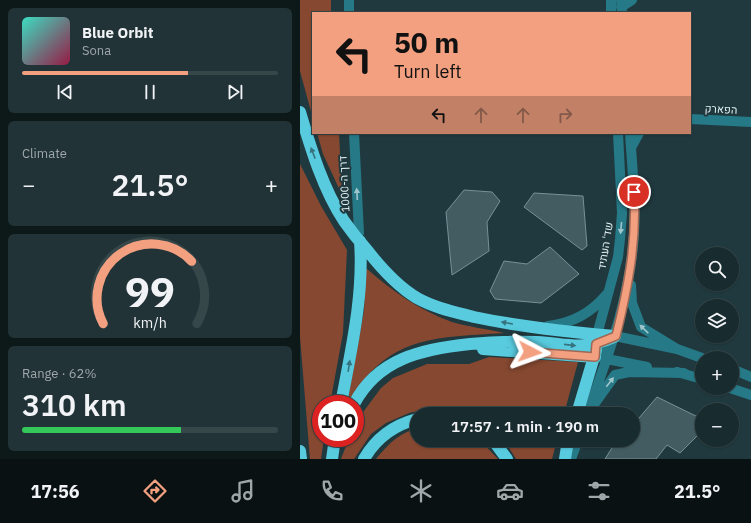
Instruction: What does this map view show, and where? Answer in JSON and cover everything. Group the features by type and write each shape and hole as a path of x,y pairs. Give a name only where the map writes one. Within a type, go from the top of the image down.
{"highway":[{"path":"300,112 310,146 327,189 344,221 375,260 398,283 418,298 445,310 596,342"},
{"path":"343,395 354,338 359,296 361,257 359,233"},
{"path":"360,395 381,373 401,360 419,352 448,346 596,342 616,336"},
{"path":"578,407 596,342"},
{"path":"364,459 375,442 396,426 410,421"},
{"path":"498,447 507,459"},
{"path":"565,459 567,447"},
{"path":"300,451 301,459"}],"street":[{"path":"349,0 349,12"},
{"path":"611,0 612,12"},
{"path":"621,6 632,0"},
{"name":"הפארק","path":"691,119 751,122"},
{"name":"דרך ה-1000","path":"354,134 359,233"},
{"name":"שד' העתיד","path":"596,342 618,257 622,213 618,134"},
{"path":"590,407 616,336 630,270 634,232 630,134"},
{"path":"631,148 638,134"},
{"path":"630,270 632,303 641,327 677,349"},
{"path":"533,328 561,324 585,315 596,307 610,290"},
{"path":"616,336 677,349 695,355"},
{"path":"596,342 607,359"},
{"path":"596,342 607,359 684,373 695,377"},
{"path":"592,407 615,375 629,372 684,373"},
{"path":"739,372 751,376"},
{"path":"739,391 751,395"},
{"path":"571,459 575,447"}],"shaded area":[{"path":"300,0 331,0 331,12 312,12 312,115 300,71"},
{"path":"317,134 339,134 342,195 323,154"},
{"path":"300,164 321,206 347,250 343,333 332,395 312,395 312,447 323,447 321,459 310,459 300,337"},
{"path":"366,268 396,292 428,312 452,322 504,333 455,336 433,339 414,344 379,364 363,381 353,395 349,395 364,311"},
{"path":"489,357 578,362 566,407 410,407 410,413 386,423 371,434 364,444 364,411 381,388 393,378 427,364 469,364"},
{"path":"410,431 410,447 487,447 498,459 376,459 399,436"},
{"path":"346,447 362,447 354,459 341,459"},
{"path":"508,447 555,447 552,459 516,459"}],"building":[{"path":"464,190 492,192 500,201 487,222 489,251 452,275 446,212"},
{"path":"534,193 583,196 587,246 582,250 524,207"},
{"path":"550,247 579,274 541,303 495,299 490,291 504,261 527,264"},
{"path":"657,397 695,416 695,438 680,453 667,445 656,459 605,459 613,447 640,447 640,417"}],"route":[{"path":"530,352 595,357 596,344 616,336 624,304 632,256 634,232 634,192"}]}
